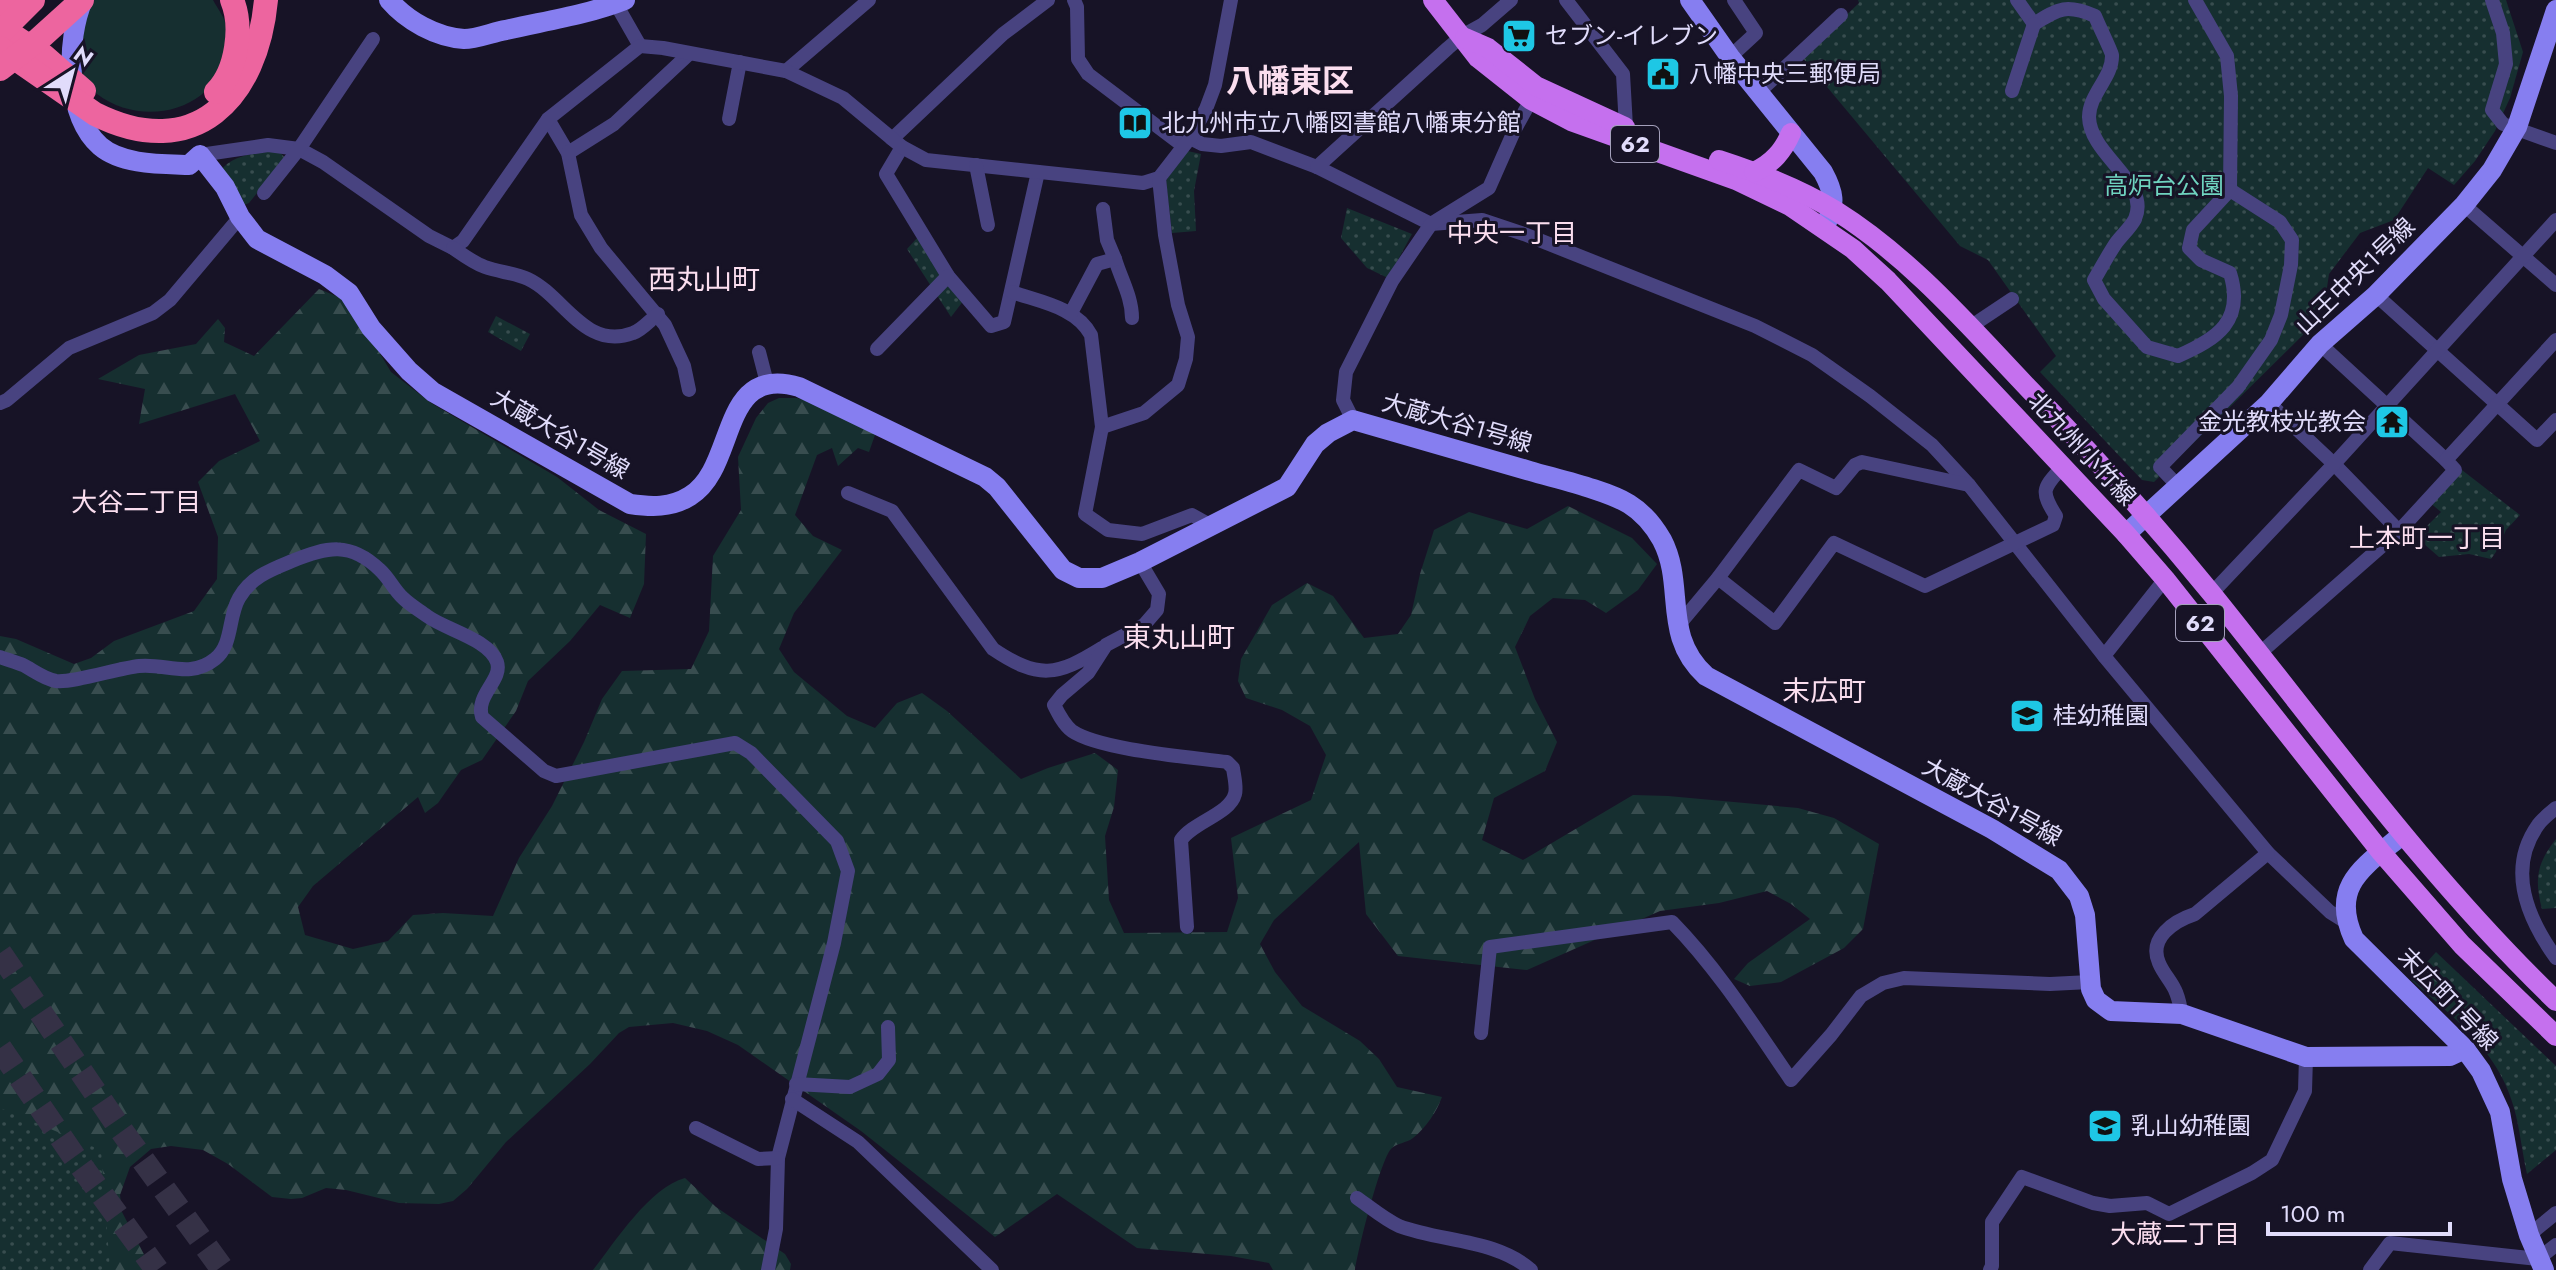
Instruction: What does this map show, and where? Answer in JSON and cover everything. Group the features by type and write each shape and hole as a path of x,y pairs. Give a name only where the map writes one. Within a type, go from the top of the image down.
{"highway":[{"path":"0,7 8,0"},
{"path":"0,33 33,0"},
{"path":"0,50 29,30 58,0"},
{"path":"0,69 83,0"},
{"path":"223,0 237,42"},
{"path":"0,50 38,64 115,111 148,120 175,119 204,105 223,86 237,42 237,12 232,0"},
{"path":"0,27 95,114 131,128 174,131 194,126 210,117 240,85 254,57 266,0"}],"main road":[{"name":"北九州小竹線","path":"1433,0 1478,58 1531,100 1571,121 1736,180 1790,206 1829,219 1853,249 1888,281 2126,534 2381,852 2462,945 2556,1036"},
{"name":"北九州小竹線","path":"1462,36 1488,48 1536,86 1626,127 1754,172 1906,264 2066,427 2146,517 2402,835 2510,956 2556,1001"},
{"path":"1754,172 1774,160 1791,133"}],"street":[{"path":"83,0 77,14 71,59 74,95 88,130 101,147 126,159 189,165 200,155 268,145 299,149 323,162 429,236 483,266 527,279 549,293 581,324 598,334 610,337 635,333 658,314"},
{"path":"389,0 399,12 422,27 465,39 620,2 640,46"},
{"path":"786,71 869,0"},
{"path":"1038,172 1004,322 991,326 948,276 886,174 897,143 1003,34 1048,0"},
{"path":"1074,0 1077,7 1078,59 1088,74 1186,141 1221,146 1251,142 1317,167 1431,224 1482,220 1524,234 1755,326 1812,355 1870,396 1932,445 1969,485 2104,656 2268,853 2330,912 2346,922"},
{"path":"453,248 463,241 548,119 640,46 786,71 843,98 897,143 926,160 1143,183 1159,178 1186,141 1215,85 1231,0"},
{"path":"1317,167 1462,36 1482,25 1511,0"},
{"path":"1566,0 1623,74 1626,127"},
{"path":"1690,0 1730,57 1829,183 1835,202 1829,219"},
{"path":"1730,57 1756,33 1734,0"},
{"path":"2017,0 2034,24"},
{"path":"2012,91 2034,24 2052,12 2075,7 2095,16 2112,51 2111,67 2096,91 2089,117 2093,138 2131,182 2137,205 2135,218 2094,280 2104,299 2147,347 2178,356 2207,344 2229,322 2235,289 2230,273 2201,260 2189,248 2193,230 2230,190 2231,96 2227,56 2195,0"},
{"path":"2492,0 2503,33 2506,64 2492,110 2503,124 2556,143"},
{"name":"山王中央1号線","path":"2126,534 2269,403 2320,344 2376,295 2464,205 2492,170 2517,127 2556,10"},
{"path":"1759,92 1841,15"},
{"path":"264,193 299,149 373,39"},
{"path":"568,153 614,124 689,54"},
{"path":"729,119 740,62"},
{"path":"1353,420 1343,400 1346,372 1392,281 1431,224 1489,188 1531,100"},
{"path":"548,119 568,153 581,215 601,248 658,314 684,366 689,390"},
{"name":"大蔵大谷1号線","path":"200,155 225,187 240,217 257,239 325,275 349,293 371,328 409,371 433,392 630,504 653,507 674,504 692,495 707,479 742,402 754,389 767,383 784,382 974,469 997,487 1063,570 1079,578 1102,578 1140,562 1287,487 1315,444 1353,420 1564,481 1628,503 1643,514 1662,540 1673,570 1677,627 1694,665 1706,676 1992,829 2059,870 2079,896 2085,915 2090,982"},
{"path":"976,165 988,225"},
{"path":"1102,427 1144,413 1178,385 1186,359 1188,337 1178,305 1165,235 1159,178"},
{"path":"2178,486 2160,467 2238,387 2271,340 2281,315 2291,265 2292,240 2280,222 2230,190"},
{"path":"2464,205 2556,285"},
{"path":"1103,209 1107,240 1132,301 1132,318"},
{"path":"0,403 69,348 153,313 170,300 240,217"},
{"path":"2211,594 2556,220"},
{"path":"1071,313 1097,264 1115,259"},
{"path":"877,349 948,276"},
{"path":"1012,292 1071,313 1084,321 1091,335 1102,427 1085,514 1108,530 1142,534 1192,515 1210,525"},
{"path":"2376,295 2537,440 2556,420"},
{"path":"1970,327 2012,299"},
{"path":"2446,460 2556,340"},
{"path":"2259,654 2399,531 2455,470 2320,344"},
{"path":"759,352 767,383"},
{"path":"2269,403 2399,531"},
{"path":"1677,627 1799,470 1836,488 1855,465 1862,462 1969,485"},
{"path":"1718,578 1775,623 1834,543 1925,586 2053,525 2056,516 2044,497 2045,488 2063,466"},
{"path":"848,493 892,511 993,649 1012,662 1039,672 1071,667 1144,625 1157,610 1159,594 1140,562"},
{"path":"0,657 57,681 142,665 187,670 205,665 217,657 225,645 237,601 262,573 318,551 346,548 380,570 402,597 435,622 476,640 490,651 497,661 498,671 482,699 482,717 544,771 556,776 735,743 751,753 837,841 848,871 834,943 778,1158 776,1229 768,1270"},
{"path":"2104,656 2165,579"},
{"path":"1106,645 1088,673 1054,705 1060,718 1072,731 1110,745 1227,762 1233,768 1235,794 1228,806 1186,832 1181,840 1187,927"},
{"path":"2556,808 2538,825 2524,857 2522,882 2539,934 2556,958"},
{"path":"2346,922 2349,886 2361,869 2402,835"},
{"path":"2182,1014 2175,989 2159,966 2156,954 2158,940 2167,929 2195,914 2268,853"},
{"path":"1481,1033 1490,947 1672,922 1691,941 1727,988 1791,1080 1861,996 1883,983 1904,978 2050,984 2090,982 2096,1000 2111,1011 2182,1014 2306,1057 2450,1056 2465,1049"},
{"name":"末広町1号線","path":"2346,922 2354,939 2465,1049 2481,1071 2500,1112 2512,1179 2541,1264"},
{"path":"794,1092 850,1087 878,1074 889,1060 888,1027"},
{"path":"1990,1270 1992,1222 2022,1177 2093,1203 2110,1206 2147,1203 2169,1214 2272,1160 2305,1091 2306,1057"},
{"path":"794,1092 858,1142 992,1270"},
{"path":"696,1128 758,1159 778,1158"},
{"path":"1357,1198 1398,1225 1495,1250 1518,1259 1531,1270"},
{"path":"2529,1235 2556,1213"},
{"path":"2370,1270 2390,1243 2541,1264 2556,1245"}],"green space":[{"path":"92,0 213,0 227,28 221,69 210,86 195,99 177,108 157,112 136,111 116,105 97,94 76,71 75,50"},
{"name":"高炉台公園","path":"1858,0 2506,0 2523,52 2510,98 2495,131 2475,161 2454,185 2428,168 2394,220 2360,233 2329,274 2325,301 2302,321 2309,329 2154,482 2142,480 2040,372 2056,356 1988,260 1960,246 1802,57 1859,3"},
{"path":"1183,150 1201,154 1194,191 1196,231 1172,233 1166,181"},
{"path":"279,151 285,158 249,203 242,206 220,171 240,157"},
{"path":"1347,208 1412,234 1388,278 1367,268 1341,238"},
{"path":"918,237 964,300 951,317 907,249"},
{"path":"319,289 341,298 363,325 391,372 431,403 557,477 599,510 646,534 644,584 630,618 600,605 570,641 528,681 516,711 482,760 461,770 438,803 425,813 418,797 313,886 298,907 305,935 353,949 388,941 413,915 493,916 519,858 552,806 602,699 622,671 691,669 709,631 713,556 741,510 738,457 756,418 768,403 779,398 797,398 826,406 876,432 869,452 858,448 838,466 832,448 817,455 795,515 813,536 842,550 794,613 779,649 794,672 847,716 875,728 897,703 922,693 947,711 1021,779 1095,753 1118,770 1114,807 1105,836 1109,900 1124,933 1227,932 1238,898 1231,838 1311,800 1326,755 1310,726 1282,710 1246,698 1238,681 1241,659 1272,605 1307,583 1333,596 1364,638 1398,634 1411,615 1434,530 1469,512 1527,529 1568,506 1632,538 1657,564 1638,590 1606,613 1585,600 1553,598 1530,616 1515,647 1535,699 1557,742 1545,771 1494,798 1482,840 1523,860 1633,795 1798,808 1834,818 1879,844 1863,929 1844,948 1781,982 1750,986 1734,979 1748,963 1810,919 1767,891 1719,903 1660,911 1527,970 1398,956 1366,914 1359,842 1274,920 1260,944 1275,972 1302,1006 1360,1041 1379,1059 1397,1087 1442,1097 1422,1129 1411,1140 1393,1147 1386,1157 1370,1206 1355,1270 1273,1270 1269,1263 1231,1256 1137,1248 1057,1194 995,1237 861,1131 738,1045 707,1031 673,1023 629,1027 619,1033 506,1142 453,1201 439,1204 399,1203 326,1188 302,1198 272,1197 228,1164 203,1150 171,1146 151,1149 130,1167 120,1195 122,1212 152,1270 0,1270 0,636 16,639 74,664 91,658 114,641 194,611 217,579 218,537 198,482 219,461 260,441 235,394 139,424 145,389 98,379 139,355 196,344 218,319 225,328 224,342 254,356"},
{"path":"496,316 530,334 521,351 488,332"},
{"path":"2462,470 2520,515 2506,530 2491,559 2469,554 2439,557 2416,537 2441,512 2428,501"},
{"path":"2556,839 2556,908 2542,909 2539,872"},
{"path":"2436,952 2556,1066 2556,1150 2527,1174 2514,1108 2497,1069 2473,1036 2411,980"},
{"path":"0,1108 101,1150 110,1270 0,1270"},
{"path":"685,1178 716,1207 785,1254 791,1264 790,1270 593,1270 646,1204 672,1183"}],"tunnel":[{"path":"0,953 121,1130 223,1270"},
{"path":"0,1048 157,1270"}],"place":[{"name":"セブン-イレブン","path":"1519,36"},
{"name":"八幡中央三郵便局","path":"1663,74"},
{"name":"北九州市立八幡図書館八幡東分館","path":"1135,123"},
{"name":"金光教枝光教会","path":"2392,422"},
{"name":"桂幼稚園","path":"2027,716"},
{"name":"乳山幼稚園","path":"2105,1126"}],"district":[{"name":"八幡東区","path":"1290,81"},
{"name":"中央一丁目","path":"1512,233"},
{"name":"西丸山町","path":"704,279"},
{"name":"大谷二丁目","path":"136,502"},
{"name":"上本町一丁目","path":"2427,538"},
{"name":"東丸山町","path":"1179,637"},
{"name":"末広町","path":"1824,691"},
{"name":"大蔵二丁目","path":"2175,1234"}]}
